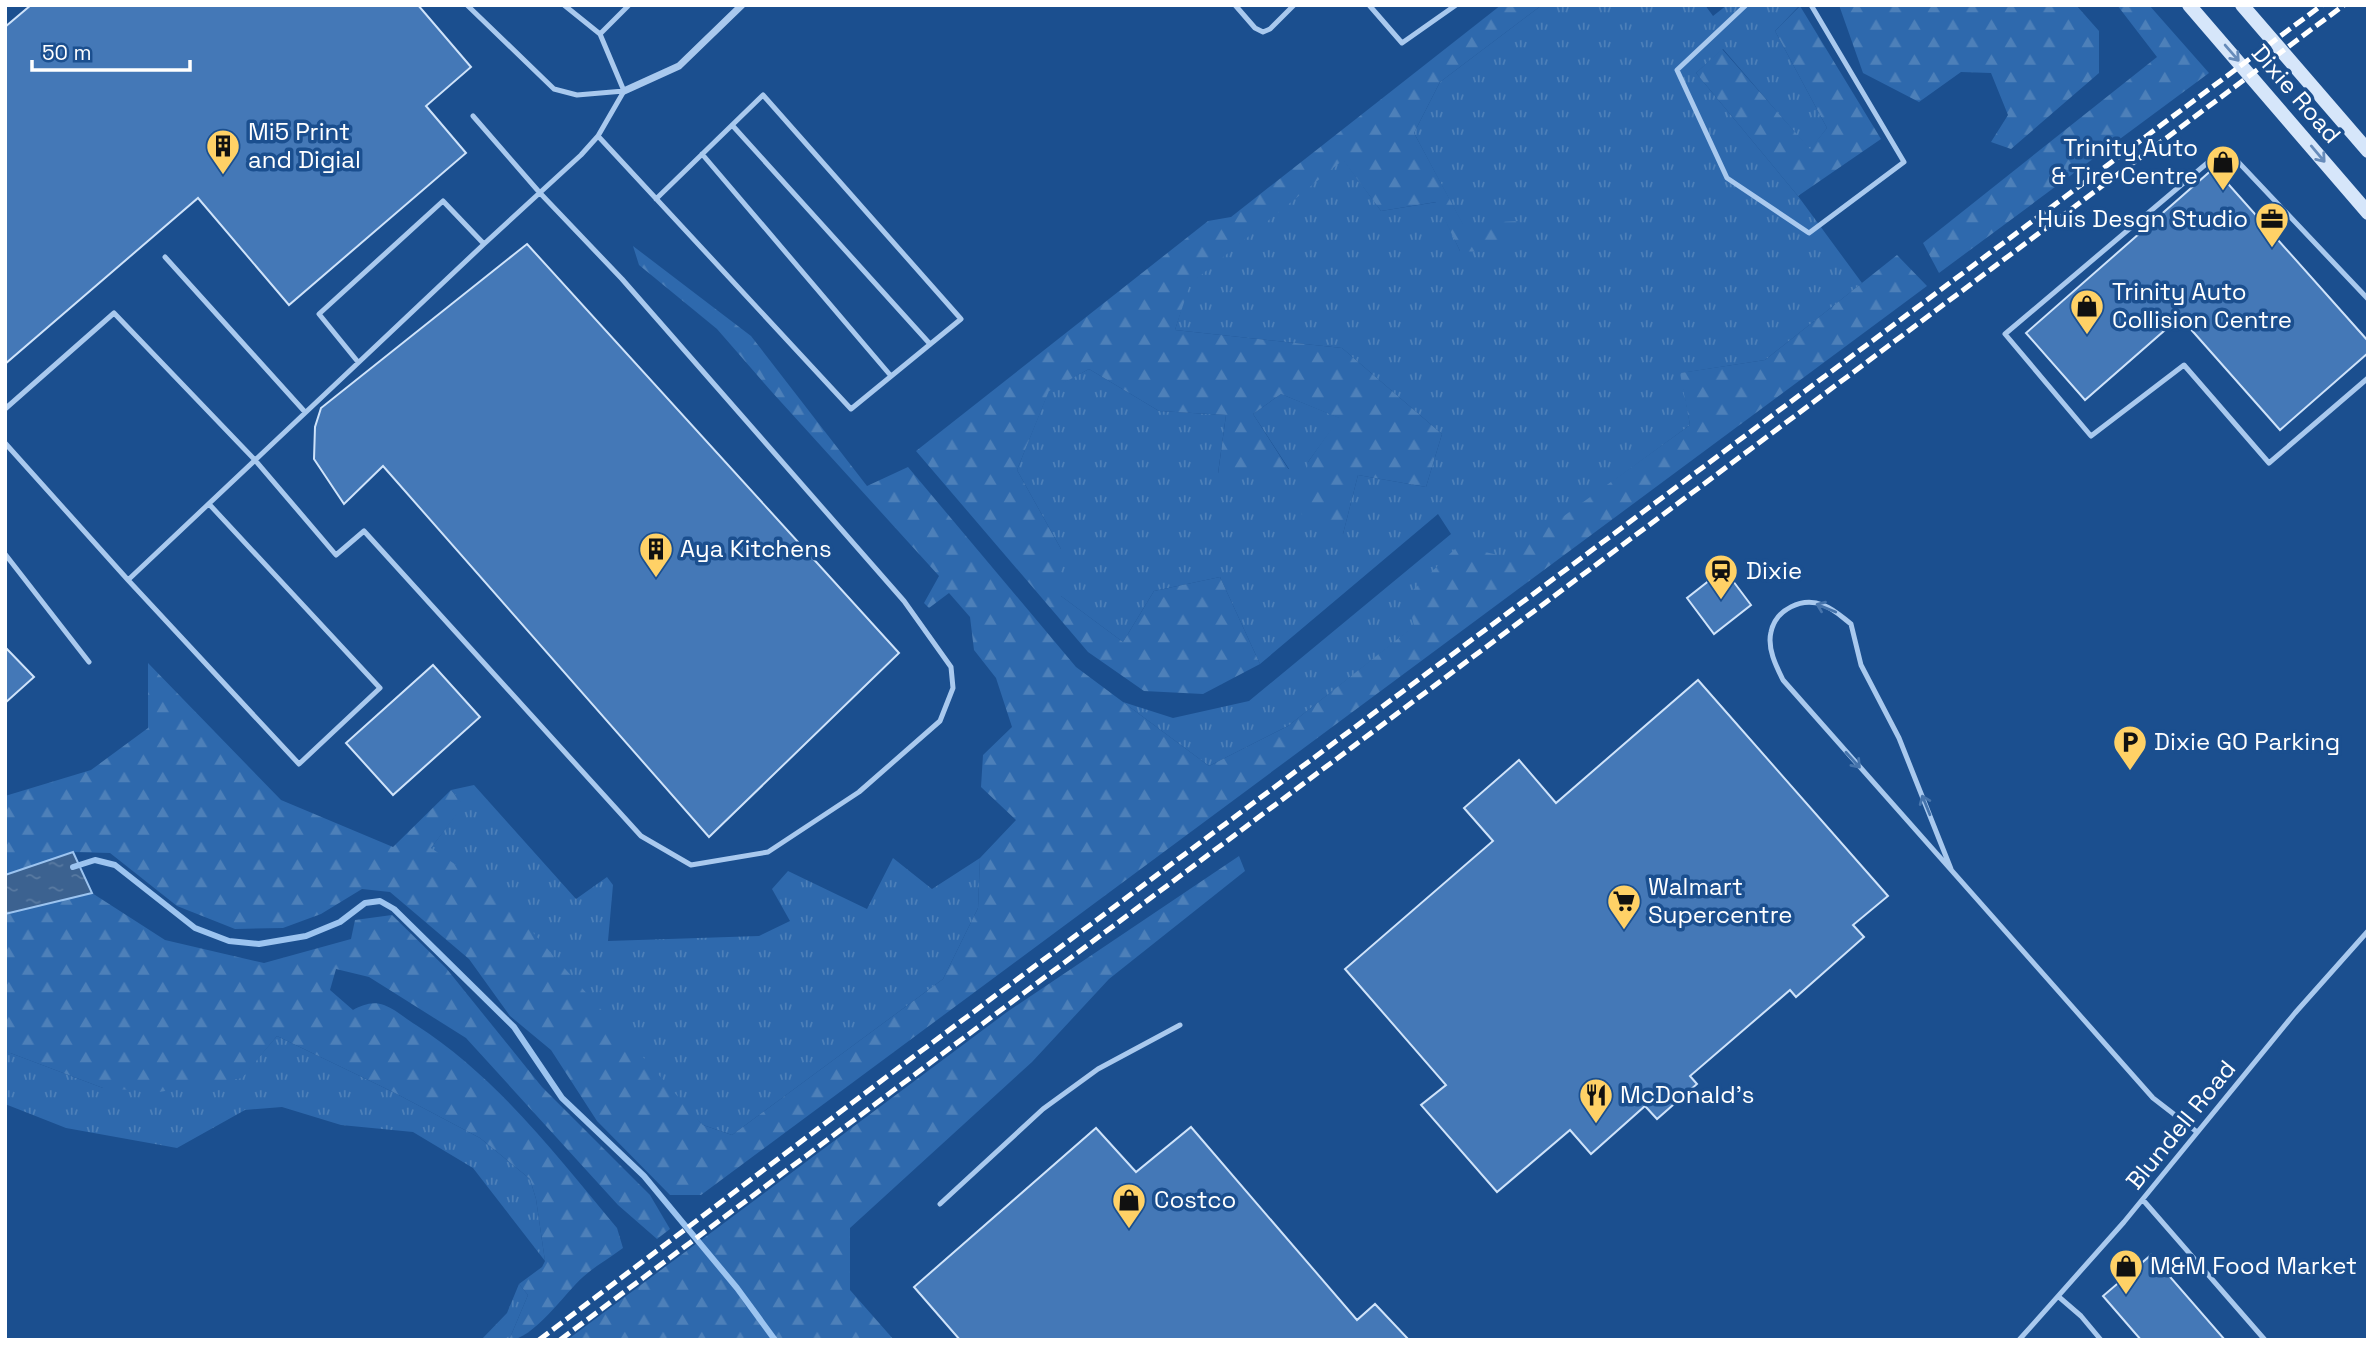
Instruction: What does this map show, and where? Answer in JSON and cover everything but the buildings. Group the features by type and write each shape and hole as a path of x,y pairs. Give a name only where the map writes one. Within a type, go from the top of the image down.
{"main road":[{"name":"Dixie Road","path":"2189,5 2368,213"},
{"name":"Dixie Road","path":"2242,5 2368,151"}],"street":[{"path":"624,91 679,66 742,5"}],"lane":[{"path":"467,5 554,89 577,95 624,91"},
{"path":"564,5 600,34 624,91"},
{"path":"600,34 629,5"},
{"path":"1235,5 1255,28 1263,32 1270,29 1294,5"},
{"path":"1369,5 1402,43 1456,5"},
{"path":"1746,5 1677,69 1727,178 1809,233 1904,162 1811,5"},
{"path":"128,580 581,155 598,136 624,91"},
{"path":"598,136 656,199 851,409 961,319 763,94 656,199"},
{"path":"5,409 114,313 255,460 336,555 363,531 641,836 691,865 768,852 859,792 940,721 953,688 951,667 904,601 622,279 540,193 473,116"},
{"path":"732,125 930,344"},
{"path":"2368,299 2225,148 2005,334 2091,436 2184,365 2269,463 2368,378"},
{"path":"702,154 891,376"},
{"path":"358,362 318,314 443,201 484,244"},
{"path":"165,257 305,412"},
{"path":"5,443 299,764 380,688 209,504"},
{"path":"5,554 89,662"},
{"path":"1951,869 1899,738 1861,666 1851,624 1822,604 1804,602 1786,608 1775,621 1770,633 1774,661 1783,680 2154,1098 2197,1132"},
{"name":"Blundell Road","path":"2022,1338 2143,1199 2295,1013 2368,931"},
{"path":"940,1204 1043,1109 1098,1069 1180,1025"},
{"path":"2143,1199 2265,1340"},
{"path":"2059,1297 2081,1316 2101,1340"}],"green space":[{"path":"1501,5 1542,5 1440,82 1414,133 1463,224 1519,221 1503,253 1460,251 1436,202 1381,211 1343,160 1190,284 1175,330 1342,348 1442,434 1426,487 1358,475 1343,534 1301,514 1308,462 1339,418 1281,394 1253,414 1289,470 1218,474 1226,415 1159,411 1089,369 1049,391 1017,470 1061,549 1061,596 1123,642 1154,591 1220,577 1260,664 1203,694 1144,691 1088,652 916,451 1208,221 1231,217"},
{"path":"1542,5 1705,5 1713,16 1727,5 1800,5 1775,31 1827,128 1810,150 1723,49 1696,73 1798,196 1862,283 1765,360 1681,373 1690,425 1415,626 1288,726 1209,766 1123,702 1173,718 1249,701 1451,534 1438,514 1260,664 1220,577 1154,591 1123,642 1061,596 1061,549 1017,470 1049,390 1089,369 1159,411 1226,415 1218,473 1289,469 1253,414 1281,394 1340,418 1308,462 1343,534 1358,475 1426,487 1442,434 1342,348 1175,330 1189,284 1343,159 1381,211 1437,202 1460,251 1463,225 1414,133 1440,82"},
{"path":"1839,5 2076,5 2099,31 2099,73 2011,149 1991,142 2008,115 1991,73 1961,72 1919,102 1863,73"},
{"path":"2117,5 2149,5 2209,73 1939,273 1923,243 2157,57"},
{"path":"1800,6 1881,139 1798,196 1696,73 1722,49 1810,149 1827,128 1775,31"},
{"path":"633,246 751,336 867,486 908,467 1076,667 1209,766 1288,726 1414,626 1407,596 1458,546 1507,557 1690,425 1680,373 1765,360 1897,255 1927,286 701,1195 670,1195 597,1121 551,1050 510,1016 469,959 390,892 362,889 321,914 283,928 235,929 177,906 110,853 73,852 5,875 5,796 91,770 148,728 148,663 281,800 393,847 451,790 464,805 431,848 499,894 703,1125 732,1135 943,979 978,908 980,858 1016,820 981,787 983,755 1012,727 996,678 974,650 970,617 949,593 929,608 924,603 939,576 717,329 639,265"},
{"path":"474,785 576,899 607,877 613,885 608,941 759,936 790,921 772,889 788,871 867,909 893,858 932,889 980,858 978,908 943,979 732,1135 703,1125 431,848 463,805 451,790"},
{"path":"1239,856 1245,871 1109,979 1032,1062 850,1228 850,1290 894,1340 567,1340 1007,1012"},
{"path":"92,893 165,940 264,963 351,939 355,920 392,915 446,968 542,1087 650,1195 670,1229 657,1239 618,1205 466,1038 369,977 336,969 330,990 353,1010 376,1003 392,1009 445,1045 473,1068 524,1119 617,1228 623,1248 588,1273 538,1324 518,1338 509,1340 528,1295 519,1284 542,1267 545,1261 536,1199 530,1179 480,1138 277,1036 242,1078 159,1092 103,1088 5,1051 5,914"},
{"path":"277,1036 480,1138 530,1179 536,1199 545,1261 473,1168 413,1132 341,1125 282,1107 245,1110 177,1148 66,1128 5,1104 5,1051 103,1088 241,1078"},
{"path":"519,1284 528,1295 509,1340 481,1340 507,1313"}],"water":[{"path":"73,852 92,893 5,914 5,875"}],"waterway":[{"path":"73,867 95,860 115,865 195,928 229,941 259,944 306,936 340,922 365,903 380,901 394,909 514,1027 562,1098 644,1176 737,1288 775,1340"}],"railway":[{"path":"539,1340 889,1075 2322,5"},
{"path":"560,1340 2344,5"}],"place":[{"name":"Mi5 Print and Digial","path":"223,176"},
{"name":"Trinity Auto & Tire Centre","path":"2223,192"},
{"name":"Huis Desgn Studio","path":"2272,249"},
{"name":"Trinity Auto Collision Centre","path":"2087,336"},
{"name":"Aya Kitchens","path":"656,579"},
{"name":"Dixie","path":"1721,601"},
{"name":"Dixie GO Parking","path":"2130,772"},
{"name":"Walmart Supercentre","path":"1624,931"},
{"name":"McDonald's","path":"1596,1125"},
{"name":"Costco","path":"1129,1230"},
{"name":"M&M Food Market","path":"2126,1296"}]}
